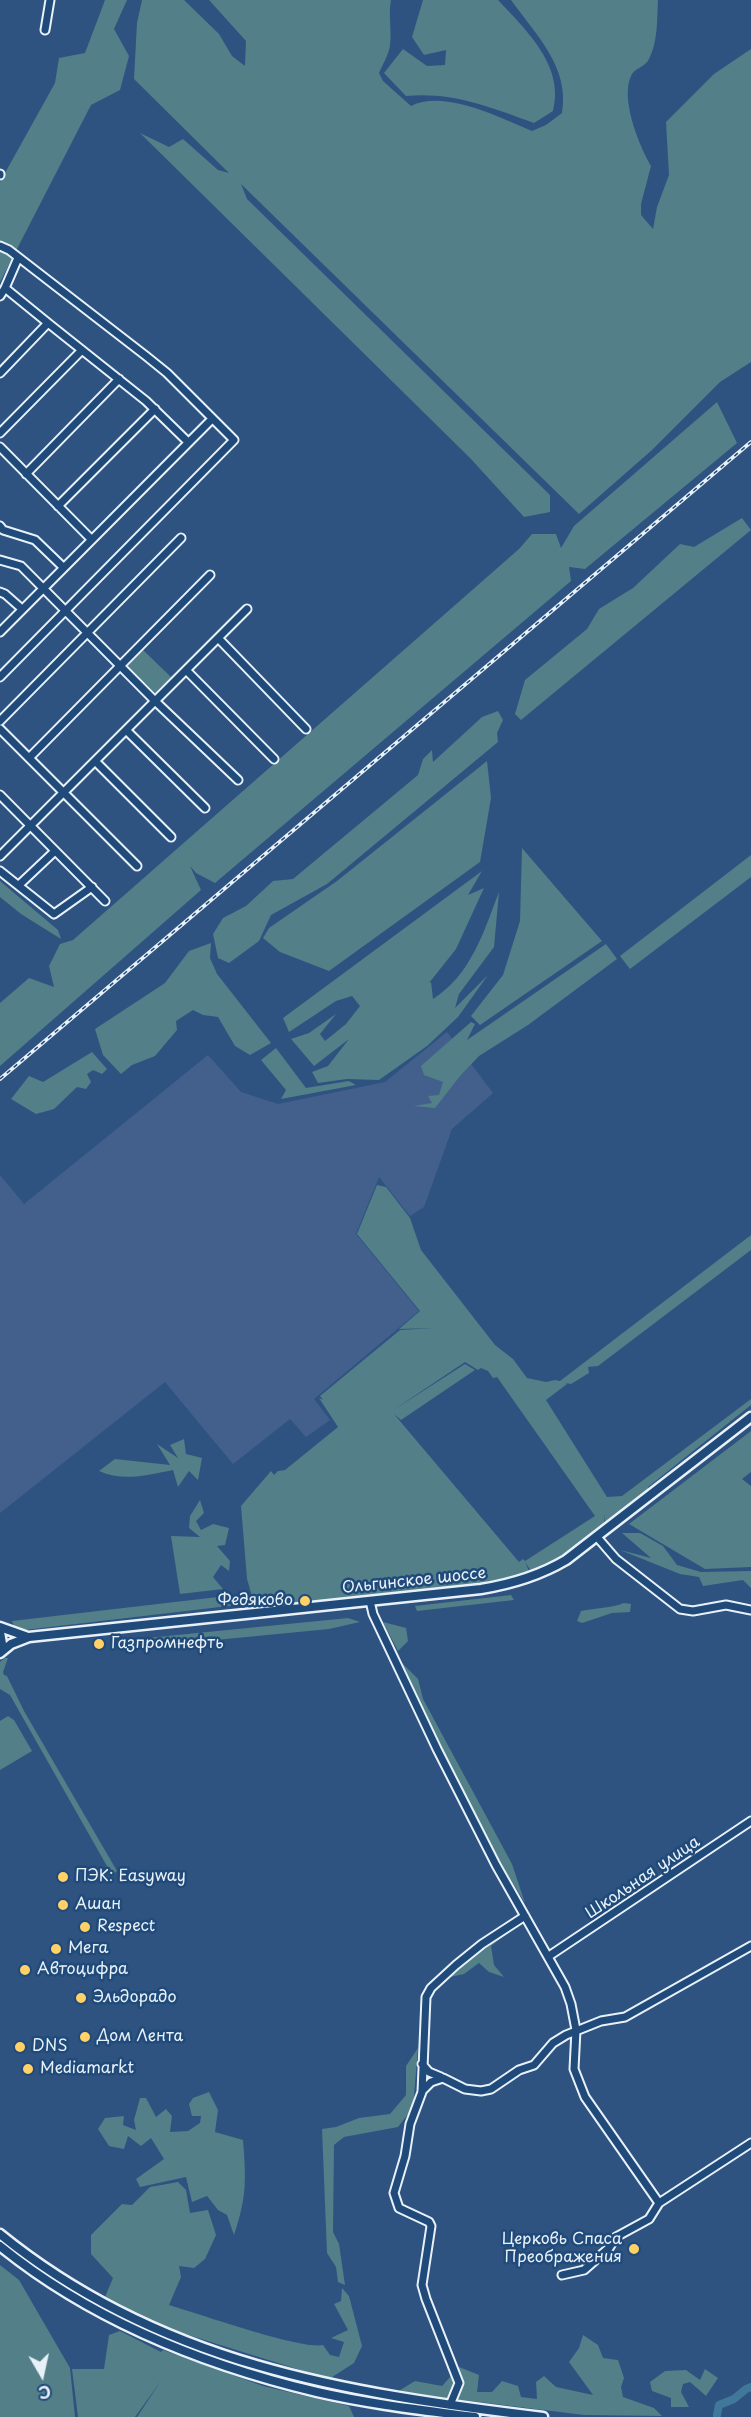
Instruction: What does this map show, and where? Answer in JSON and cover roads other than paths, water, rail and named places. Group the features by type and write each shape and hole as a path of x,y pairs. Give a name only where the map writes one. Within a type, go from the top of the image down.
{"main road":[{"name":"Ольгинское шоссе","path":"29,1637 481,1589 518,1582 549,1570 597,1538 751,1417"},
{"path":"0,1627 29,1637"},
{"path":"0,1632 0,1651"},
{"path":"0,1651 29,1637"},
{"path":"0,2234 45,2269 83,2292 154,2329 196,2346 267,2369 343,2388 543,2417"},
{"path":"0,2246 62,2290 118,2320 194,2355 264,2378 319,2392 475,2417"}],"street":[{"path":"45,30 50,0"},
{"path":"0,246 146,356 234,440 0,677"},
{"path":"0,296 18,258"},
{"path":"4,288 119,379 188,442"},
{"path":"0,374 48,323"},
{"path":"0,433 82,350"},
{"path":"26,474 119,379"},
{"path":"58,506 155,410"},
{"path":"0,632 212,419"},
{"path":"0,447 91,539"},
{"path":"0,526 3,530 35,540 63,567"},
{"path":"0,721 181,538"},
{"path":"0,560 21,566 44,587 155,701 238,780"},
{"path":"29,758 210,575"},
{"path":"0,592 6,594 22,609"},
{"path":"0,856 247,609"},
{"path":"218,638 306,729"},
{"path":"186,670 274,759"},
{"path":"0,729 136,866"},
{"path":"126,730 205,808"},
{"path":"95,761 171,837"},
{"path":"0,795 105,901"},
{"path":"19,885 55,851"},
{"path":"0,871 54,914 92,887"},
{"path":"597,1538 616,1558 680,1609 693,1611 726,1605 751,1610"},
{"path":"370,1601 373,1614 437,1749 496,1865 549,1956 572,2004 576,2030 574,2069 583,2091 659,2203"},
{"name":"Школьная улица","path":"549,1956 751,1821"},
{"path":"450,2405 459,2383 422,2285 431,2226 429,2222 405,2212 395,2202 396,2181 405,2156 410,2124 422,2092 425,2001 431,1988 483,1944 525,1916"},
{"path":"422,2064 429,2072 465,2089 482,2091 491,2089 519,2070 534,2066 553,2043 576,2030 601,2021 626,2017 751,1946"},
{"path":"422,2092 431,2082 443,2078"},
{"path":"562,2275 584,2270 609,2248 616,2237 649,2219 659,2203 666,2201 751,2143"}],"waterway":[{"path":"717,2415 719,2405 734,2399 751,2387"}],"railway":[{"path":"0,1079 751,442"}],"place":[{"name":"Федяково","path":"305,1601"},
{"name":"Газпромнефть","path":"99,1644"},
{"name":"ПЭК: Easyway","path":"63,1877"},
{"name":"Ашан","path":"63,1905"},
{"name":"Respect","path":"85,1927"},
{"name":"Мега","path":"56,1949"},
{"name":"Автоцифра","path":"25,1970"},
{"name":"Эльдорадо","path":"81,1998"},
{"name":"Дом Лента","path":"85,2037"},
{"name":"DNS","path":"20,2047"},
{"name":"Mediamarkt","path":"28,2069"},
{"name":"Церковь Спаса Преображения","path":"634,2249"}]}
